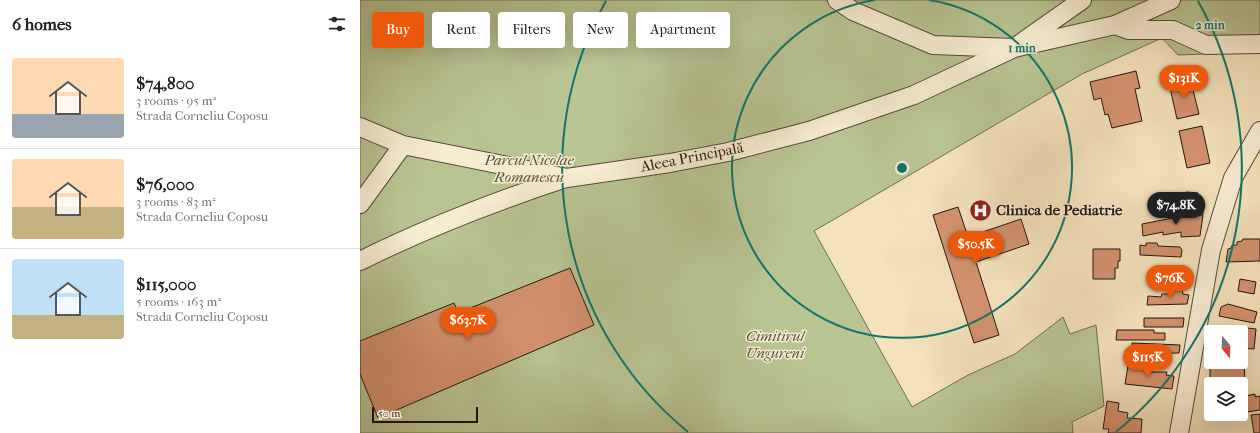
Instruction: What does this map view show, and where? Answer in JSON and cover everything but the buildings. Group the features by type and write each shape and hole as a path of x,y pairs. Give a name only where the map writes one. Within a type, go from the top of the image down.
{"street":[{"path":"837,0 853,11 933,44 1014,48"},
{"name":"Aleea Principală","path":"360,127 403,145 567,178 692,159 728,152 809,131 914,95 1014,48 1082,0"},
{"name":"Aleea Principală","path":"1014,48 1114,25 1170,0"},
{"path":"1114,25 1129,30 1173,30 1206,45 1260,44"},
{"path":"1179,433 1211,250 1233,178 1260,131"},
{"path":"360,204 403,145"},
{"path":"360,261 388,247 507,198 567,178"}],"green space":[{"name":"Parcul Nicolae Romanescu","path":"360,0 1260,0 1260,52 1178,55 1162,38 1082,74 814,231 912,407 968,375 1015,354 1063,317 1070,334 1096,325 1104,406 1072,422 1073,433 360,433"}],"place":[{"name":"Clinica de Pediatrie","path":"981,210"}],"park label":[{"name":"Cimitirul Ungureni","path":"775,344"}]}
